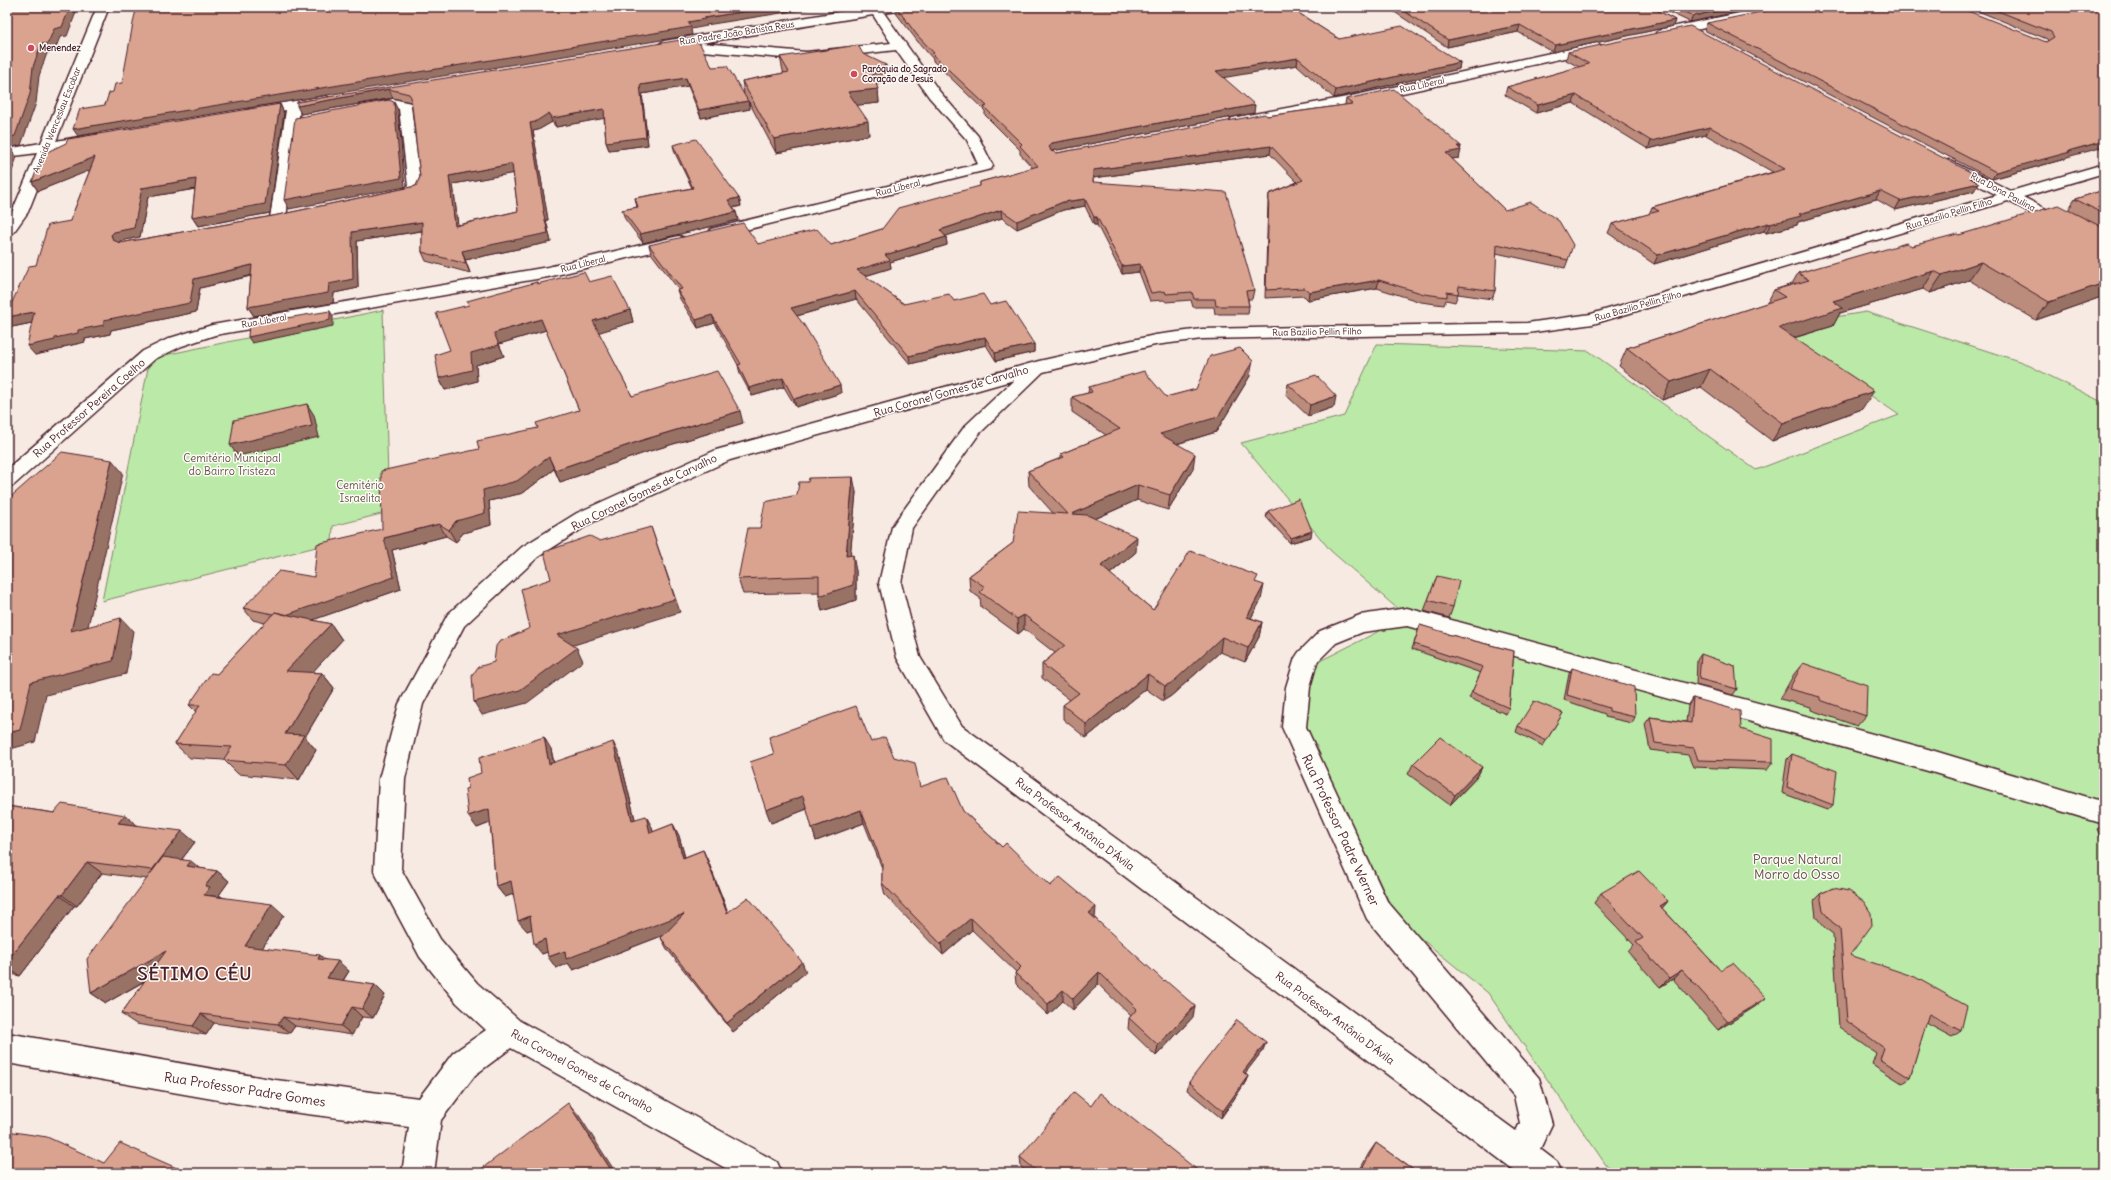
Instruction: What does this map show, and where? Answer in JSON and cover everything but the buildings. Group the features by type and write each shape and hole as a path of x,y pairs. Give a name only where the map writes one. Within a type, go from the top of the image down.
{"street":[{"name":"Avenida Wenceslau Escobar","path":"7,230 20,212 45,147 103,7"},
{"name":"Rua Padre João Batista Reus","path":"647,48 875,9 898,7"},
{"path":"1650,36 1786,7"},
{"path":"671,44 806,56 899,46 875,9"},
{"path":"1668,18 1707,37"},
{"name":"Rua Liberal","path":"1222,124 1347,101 1611,44"},
{"name":"Rua Liberal","path":"176,342 212,330 548,272 986,166 973,139 934,94 899,46"},
{"path":"240,114 338,98"},
{"path":"354,110 393,103 406,106 415,186 414,191 409,194 378,199"},
{"path":"278,218 294,105"},
{"path":"292,122 307,119"},
{"path":"7,153 107,136"},
{"name":"Rua Dona Paulina","path":"1939,159 2104,245"},
{"name":"Rua Bazilio Pellin Filho","path":"1039,367 1155,340 1202,334 1527,328 1593,319 2104,168"},
{"path":"263,221 293,215"},
{"name":"Rua Professor Pereira Coelho","path":"7,480 149,355 176,342"},
{"name":"Rua Coronel Gomes de Carvalho","path":"766,1173 510,1031 467,993 430,948 387,871 392,779 411,704 456,620 530,552 577,522 723,455 1039,367"},
{"name":"Rua Professor Antônio D'Ávila","path":"1039,367 972,430 902,527 890,583 909,658 953,733 1521,1156 1546,1173"},
{"name":"Rua Professor Padre Werner","path":"1521,1156 1536,1124 1528,1089 1377,910 1294,727 1298,687 1307,658 1328,637 1360,624 1407,618 1928,760 2104,812"},
{"path":"418,1173 426,1114 464,1064 510,1031"},
{"name":"Rua Professor Padre Gomes","path":"7,1048 276,1095 426,1114"}],"green space":[{"name":"Cemitério Municipal do Bairro Tristeza","path":"383,310 389,512 333,526 332,543 102,601 150,358"},
{"name":"Parque Natural Morro do Osso","path":"1866,312 2022,362 2104,403 2104,1173 1619,1173 1606,1165 1488,993 1397,919 1301,718 1314,664 1407,617 1331,551 1241,443 1344,416 1377,344 1589,351 1756,470 1899,415 1787,338 1786,325"}],"place":[{"name":"Menendez","path":"31,48"},
{"name":"Paróquia do Sagrado Coração de Jesus","path":"854,74"}],"district":[{"name":"SÉTIMO CÉU","path":"195,974"}],"park label":[{"name":"Cemitério Israelita","path":"360,491"}]}
